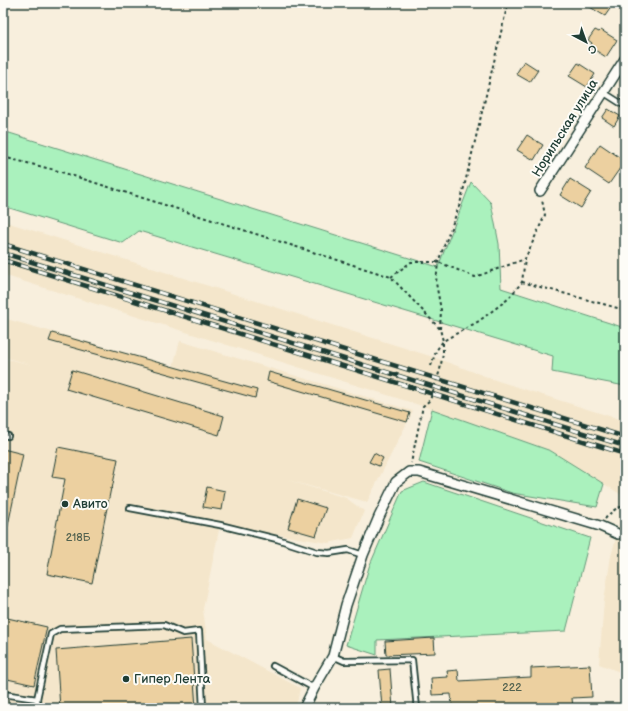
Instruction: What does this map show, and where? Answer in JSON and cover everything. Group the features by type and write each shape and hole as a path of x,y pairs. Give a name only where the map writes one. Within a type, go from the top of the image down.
{"street":[{"name":"Норильская улица","path":"540,191 625,59"},
{"path":"304,708 333,656 346,605 363,555 379,517 396,482 409,472 419,472 622,534"}],"lane":[{"path":"603,92 625,106"},
{"path":"130,508 220,525 277,539 317,552 329,553 348,550 363,555"},
{"path":"38,708 38,699 51,634 60,629 164,626 184,633 199,631 203,708"},
{"path":"333,656 344,661 412,660 417,708"},
{"path":"273,666 314,688"},
{"path":"3,694 38,699"}],"path":[{"path":"423,406 430,400 440,370 443,353 443,341 440,329 441,310 436,283 438,262 460,204 508,3"},
{"path":"3,157 55,170 391,277 440,329"},
{"path":"432,366 436,350 443,341 479,321 508,299 522,282 525,259 545,215 540,191"},
{"path":"391,277 411,262 438,262 475,277 525,259"},
{"path":"522,282 625,310"},
{"path":"409,472 423,406 426,400"},
{"path":"597,526 603,522 610,513 622,506 625,506"}],"shaded area":[{"path":"3,221 433,357 498,381 625,421 625,497 551,451 432,409 3,275"},
{"path":"3,318 173,366 180,341 413,411 367,502 287,480 346,498 364,511 353,538 328,543 220,525 203,609 207,639 300,688 296,708 3,708 3,358 32,365 3,357"},
{"path":"624,509 625,674 599,664 604,601 611,556"}],"green space":[{"path":"3,131 438,267 471,182 491,203 499,244 501,288 625,328 625,386 552,372 553,356 139,231 123,243 3,206"},
{"path":"432,409 551,451 604,484 597,507 512,493 419,462"},
{"path":"424,482 590,538 566,631 377,640 377,655 346,645 369,567 402,491"}],"building":[{"path":"583,3 614,3 605,16"},
{"path":"595,30 599,32 601,30 617,40 606,57 590,47 592,43 588,40"},
{"path":"524,61 538,70 530,82 516,74"},
{"path":"578,63 595,74 587,87 569,76"},
{"path":"608,109 620,116 614,126 602,118"},
{"path":"527,135 543,145 534,160 517,150"},
{"path":"600,144 625,161 609,184 585,168"},
{"path":"570,179 591,192 581,208 560,195"},
{"path":"52,333 257,390 255,398 49,341"},
{"path":"72,370 224,416 219,435 66,389"},
{"path":"269,372 410,413 407,422 267,381"},
{"path":"58,447 118,459 92,583 47,574 65,479 52,477"},
{"path":"3,449 23,454 7,530 3,529"},
{"path":"374,453 383,458 379,466 369,462"},
{"path":"207,487 225,491 222,510 203,507"},
{"path":"297,499 326,508 316,536 288,528"},
{"path":"3,617 47,627 34,685 3,678"},
{"path":"434,638 435,653 386,655 385,641"},
{"name":"Гипер Лента","path":"191,639 196,708 60,708 56,650"},
{"path":"590,665 592,697 572,698 573,708 452,708 451,694 432,695 431,678 448,677 447,671 458,670 459,681 531,677 531,668"},
{"path":"390,669 393,708 382,708 379,670"}],"railway":[{"path":"3,244 625,437"},
{"path":"3,253 625,446"},
{"path":"3,260 625,454"}],"place":[{"name":"Авито","path":"65,504"},
{"name":"Гипер Лента","path":"126,679"}]}
